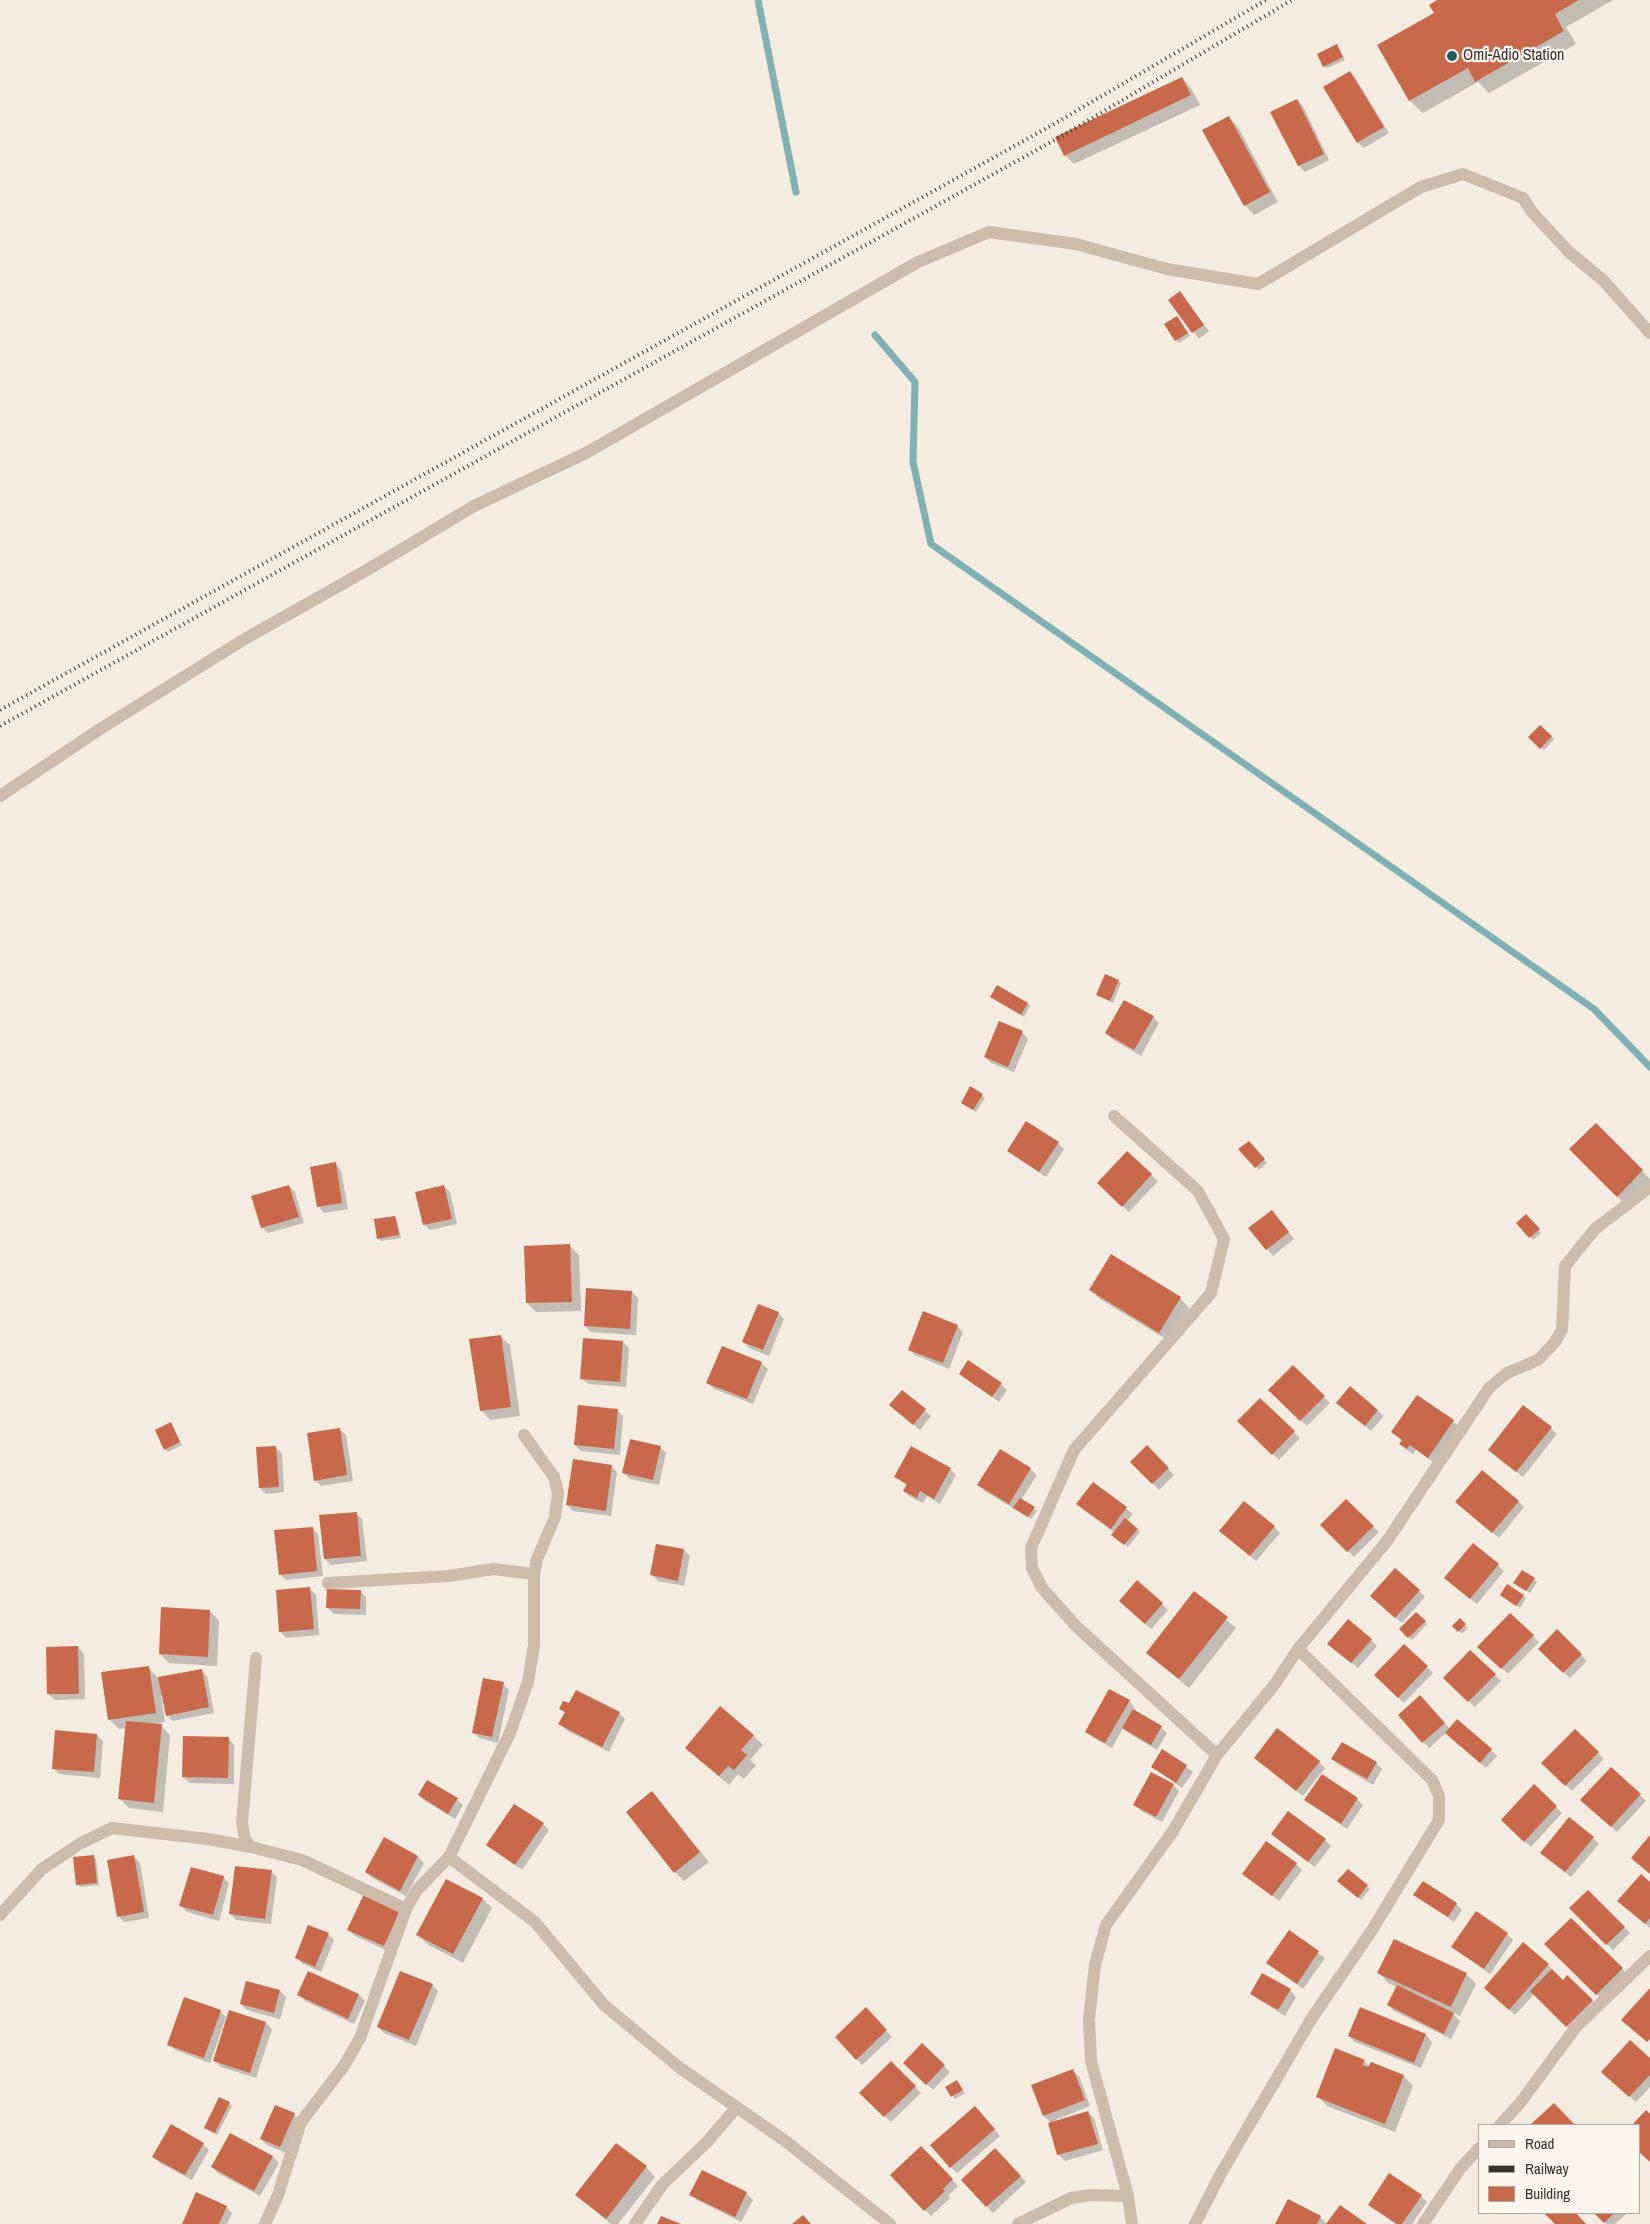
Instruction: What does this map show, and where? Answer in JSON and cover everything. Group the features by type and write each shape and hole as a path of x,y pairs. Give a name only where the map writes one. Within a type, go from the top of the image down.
{"street":[{"path":"0,796 100,729 243,640 368,570 474,506 586,453 918,262 989,232 1076,244 1167,269 1258,284 1421,187 1463,174 1523,198 1532,212 1569,252 1603,280 1650,333"},
{"path":"1114,1116 1198,1191 1224,1239 1211,1294 1074,1450 1031,1548 1032,1568 1042,1588 1076,1626 1217,1756"},
{"path":"1132,2224 1128,2196 1092,2061 1089,2020 1095,1965 1106,1925 1173,1832 1217,1756 1275,1684 1298,1649 1388,1541 1489,1388 1507,1373 1538,1360 1555,1342 1562,1330 1565,1266 1595,1230 1650,1187"},
{"path":"266,2224 278,2195 301,2122 344,2066 360,2038 406,1909 417,1890 449,1857 510,1733 528,1682 534,1645 534,1574 537,1559 555,1517 558,1493 554,1476 524,1435"},
{"path":"328,1583 449,1576 493,1569 534,1574"},
{"path":"1195,2224 1220,2175 1312,2018 1372,1930 1439,1820 1439,1796 1432,1780 1298,1649"},
{"path":"251,1847 244,1839 242,1822 256,1658"},
{"path":"0,1914 42,1868 81,1843 112,1828 208,1839 251,1847 302,1860 406,1909"},
{"path":"449,1857 535,1922 604,2005 680,2068 784,2140 890,2224"},
{"path":"1501,2124 1520,2103 1576,2027 1650,1956"},
{"path":"635,2224 662,2185 707,2142 737,2107"},
{"path":"1424,2224 1460,2169 1478,2149"},
{"path":"1018,2224 1071,2198 1091,2195 1128,2196"}],"building":[{"name":"Omi-Adio Station","path":"1437,0 1579,0 1555,14 1564,31 1475,82 1468,68 1409,101 1377,45 1434,13 1429,5"},
{"path":"1337,44 1343,57 1323,67 1317,54"},
{"path":"1350,71 1384,127 1357,143 1323,87"},
{"path":"1182,77 1191,95 1064,156 1055,137"},
{"path":"1297,99 1324,154 1298,166 1270,112"},
{"path":"1229,116 1270,192 1244,206 1202,130"},
{"path":"1180,291 1204,325 1192,333 1168,300"},
{"path":"1177,316 1188,333 1175,341 1164,324"},
{"path":"1540,725 1552,736 1540,749 1528,737"},
{"path":"1105,974 1119,980 1110,1001 1096,995"},
{"path":"997,985 1028,1003 1021,1015 990,997"},
{"path":"1124,1000 1154,1016 1134,1050 1105,1033"},
{"path":"999,1021 1023,1031 1008,1067 984,1057"},
{"path":"970,1086 983,1094 973,1110 961,1103"},
{"path":"1026,1121 1059,1142 1039,1172 1007,1151"},
{"path":"1596,1123 1643,1170 1617,1197 1569,1149"},
{"path":"1249,1141 1265,1159 1255,1168 1238,1149"},
{"path":"1127,1151 1152,1174 1122,1207 1097,1183"},
{"path":"336,1162 342,1203 317,1207 310,1167"},
{"path":"289,1185 299,1217 261,1228 251,1196"},
{"path":"444,1185 452,1219 423,1225 415,1192"},
{"path":"1272,1210 1289,1232 1266,1250 1248,1228"},
{"path":"1526,1214 1540,1229 1529,1238 1516,1223"},
{"path":"395,1216 399,1235 377,1239 374,1219"},
{"path":"570,1244 572,1302 526,1303 524,1246"},
{"path":"1111,1254 1181,1297 1159,1333 1089,1290"},
{"path":"586,1288 632,1291 630,1329 584,1326"},
{"path":"758,1304 779,1312 763,1350 742,1342"},
{"path":"923,1311 958,1325 943,1363 908,1350"},
{"path":"501,1335 511,1407 480,1411 469,1339"},
{"path":"583,1338 623,1341 620,1382 580,1379"},
{"path":"722,1346 762,1362 747,1399 706,1383"},
{"path":"968,1360 1002,1383 992,1397 959,1374"},
{"path":"1293,1365 1325,1396 1300,1421 1268,1390"},
{"path":"1350,1386 1378,1410 1365,1426 1336,1403"},
{"path":"902,1390 926,1409 913,1425 889,1405"},
{"path":"1417,1395 1454,1420 1428,1458 1410,1445 1407,1449 1399,1444 1402,1440 1391,1432"},
{"path":"1260,1398 1295,1431 1272,1455 1237,1421"},
{"path":"578,1405 618,1409 614,1449 574,1445"},
{"path":"1523,1405 1552,1427 1516,1472 1488,1450"},
{"path":"171,1422 180,1442 164,1450 155,1430"},
{"path":"340,1428 347,1475 314,1481 307,1433"},
{"path":"630,1439 661,1446 653,1480 622,1473"},
{"path":"1147,1445 1169,1468 1152,1484 1130,1462"},
{"path":"276,1446 279,1487 259,1488 256,1447"},
{"path":"911,1446 951,1468 934,1499 920,1491 917,1498 903,1491 907,1484 894,1477"},
{"path":"1000,1449 1031,1468 1009,1504 977,1485"},
{"path":"573,1459 612,1465 606,1511 566,1505"},
{"path":"1482,1470 1519,1501 1492,1533 1455,1502"},
{"path":"1093,1482 1127,1507 1111,1529 1076,1504"},
{"path":"1020,1498 1035,1507 1028,1517 1013,1508"},
{"path":"1346,1499 1374,1526 1347,1552 1320,1525"},
{"path":"1244,1501 1275,1526 1250,1556 1219,1531"},
{"path":"357,1512 361,1556 324,1559 319,1515"},
{"path":"1125,1518 1138,1529 1124,1545 1111,1535"},
{"path":"313,1527 317,1571 279,1575 274,1530"},
{"path":"1473,1543 1499,1564 1470,1599 1444,1578"},
{"path":"656,1544 684,1549 678,1581 650,1575"},
{"path":"1395,1568 1420,1590 1395,1618 1370,1596"},
{"path":"1522,1570 1535,1578 1526,1591 1513,1583"},
{"path":"1137,1580 1163,1603 1145,1624 1119,1601"},
{"path":"1507,1584 1524,1595 1516,1606 1500,1595"},
{"path":"310,1587 314,1629 279,1632 276,1590"},
{"path":"327,1589 361,1590 360,1609 326,1608"},
{"path":"1194,1591 1228,1617 1179,1679 1146,1653"},
{"path":"161,1607 210,1610 208,1657 159,1654"},
{"path":"1416,1612 1426,1621 1408,1638 1399,1629"},
{"path":"1510,1613 1534,1635 1501,1669 1477,1647"},
{"path":"1460,1618 1466,1624 1458,1632 1452,1626"},
{"path":"1348,1619 1372,1639 1351,1663 1327,1644"},
{"path":"1557,1629 1582,1654 1563,1673 1538,1649"},
{"path":"1404,1644 1428,1666 1398,1698 1374,1675"},
{"path":"78,1646 79,1694 47,1694 46,1647"},
{"path":"1470,1650 1496,1674 1468,1702 1443,1678"},
{"path":"149,1666 156,1713 108,1720 101,1672"},
{"path":"202,1669 209,1707 166,1716 158,1677"},
{"path":"483,1678 504,1682 492,1737 472,1733"},
{"path":"1109,1689 1130,1700 1105,1743 1085,1732"},
{"path":"576,1690 620,1712 602,1747 558,1724 565,1712 559,1709 563,1701 569,1703"},
{"path":"1420,1695 1445,1723 1422,1743 1398,1715"},
{"path":"720,1706 754,1735 741,1750 747,1755 734,1770 728,1766 719,1776 685,1748"},
{"path":"1133,1709 1162,1726 1151,1745 1122,1728"},
{"path":"1457,1719 1492,1749 1480,1763 1445,1733"},
{"path":"126,1721 162,1724 154,1803 118,1799"},
{"path":"1277,1728 1320,1761 1296,1791 1254,1758"},
{"path":"1575,1729 1599,1752 1565,1786 1541,1763"},
{"path":"55,1730 97,1734 94,1772 52,1769"},
{"path":"183,1736 229,1737 228,1778 182,1777"},
{"path":"1342,1742 1377,1762 1367,1779 1331,1759"},
{"path":"1162,1749 1187,1765 1176,1783 1151,1767"},
{"path":"1611,1767 1641,1794 1611,1827 1580,1800"},
{"path":"1151,1772 1174,1784 1156,1817 1133,1805"},
{"path":"1322,1774 1358,1798 1341,1824 1304,1800"},
{"path":"427,1780 458,1798 448,1814 418,1795"},
{"path":"1534,1784 1557,1806 1524,1842 1501,1820"},
{"path":"652,1791 700,1852 674,1873 626,1812"},
{"path":"514,1804 544,1823 515,1865 486,1845"},
{"path":"1288,1811 1326,1839 1308,1862 1271,1834"},
{"path":"1569,1817 1594,1837 1565,1872 1540,1853"},
{"path":"1650,1835 1650,1874 1631,1858"},
{"path":"384,1837 418,1856 400,1891 365,1872"},
{"path":"1266,1841 1297,1863 1272,1896 1242,1874"},
{"path":"94,1855 97,1883 76,1885 73,1857"},
{"path":"134,1855 144,1912 117,1917 107,1860"},
{"path":"235,1866 272,1870 265,1919 229,1914"},
{"path":"191,1867 224,1876 213,1915 179,1906"},
{"path":"1348,1869 1368,1885 1358,1898 1337,1881"},
{"path":"1641,1874 1650,1882 1650,1918 1645,1924 1617,1901"},
{"path":"446,1879 483,1898 453,1954 416,1935"},
{"path":"1423,1881 1457,1903 1448,1917 1413,1895"},
{"path":"1588,1890 1625,1927 1606,1945 1569,1908"},
{"path":"365,1892 401,1909 384,1946 347,1930"},
{"path":"1476,1911 1508,1933 1484,1969 1451,1947"},
{"path":"1571,1918 1623,1968 1596,1995 1544,1944"},
{"path":"308,1925 329,1933 315,1967 295,1958"},
{"path":"1289,1930 1319,1951 1297,1984 1266,1963"},
{"path":"1394,1939 1467,1973 1451,2007 1377,1973"},
{"path":"1523,1942 1549,1964 1509,2010 1484,1988"},
{"path":"1552,1969 1563,1980 1567,1975 1593,2000 1566,2027 1530,1991"},
{"path":"308,1971 359,1994 348,2019 297,1995"},
{"path":"400,1971 433,1984 409,2040 377,2027"},
{"path":"1262,1973 1291,1989 1278,2010 1250,1994"},
{"path":"246,1981 280,1990 274,2013 240,2004"},
{"path":"1397,1985 1454,2013 1444,2034 1387,2005"},
{"path":"1650,1988 1650,2039 1647,2042 1621,2020"},
{"path":"184,1997 221,2010 204,2058 167,2045"},
{"path":"866,2007 887,2030 856,2060 835,2037"},
{"path":"1360,2007 1426,2034 1414,2063 1348,2036"},
{"path":"229,2010 266,2022 250,2073 213,2061"},
{"path":"1630,2040 1650,2058 1650,2075 1629,2097 1601,2072"},
{"path":"922,2043 945,2065 926,2085 903,2063"},
{"path":"1335,2048 1365,2060 1362,2065 1368,2067 1371,2062 1404,2075 1385,2124 1316,2097"},
{"path":"891,2061 916,2086 884,2117 859,2093"},
{"path":"1073,2069 1085,2100 1043,2116 1031,2085"},
{"path":"957,2080 963,2090 951,2097 945,2087"},
{"path":"219,2097 230,2102 215,2133 204,2128"},
{"path":"1554,2103 1574,2124 1531,2124"},
{"path":"275,2105 295,2113 280,2147 260,2139"},
{"path":"975,2106 995,2129 950,2168 930,2145"},
{"path":"1646,2110 1650,2114 1650,2162 1640,2153 1640,2124 1633,2124"},
{"path":"1088,2111 1098,2144 1057,2155 1048,2123"},
{"path":"171,2124 204,2143 185,2175 152,2157"},
{"path":"230,2133 273,2156 254,2191 211,2167"},
{"path":"616,2143 647,2166 606,2219 575,2195"},
{"path":"921,2146 953,2179 943,2189 945,2191 924,2211 890,2175"},
{"path":"995,2148 1021,2176 986,2207 961,2180"},
{"path":"702,2170 747,2192 735,2217 689,2195"},
{"path":"1389,2173 1422,2195 1402,2224 1397,2224 1368,2205"},
{"path":"196,2192 227,2206 219,2224 182,2224"},
{"path":"1288,2199 1321,2216 1317,2224 1275,2224"},
{"path":"1340,2205 1367,2224 1326,2224"},
{"path":"1545,2214 1577,2214 1586,2224 1555,2224"},
{"path":"1595,2214 1613,2214 1604,2223"},
{"path":"803,2215 811,2224 792,2224"},
{"path":"661,2216 681,2224 657,2224"}],"waterway":[{"path":"758,0 796,192"},
{"path":"875,335 915,382 913,462 931,544 1594,1009 1650,1067"}],"railway":[{"path":"0,710 1054,124 1266,0"},
{"path":"0,726 1060,137 1292,0"}],"place":[{"name":"Omi-Adio Station","path":"1452,56"}]}
